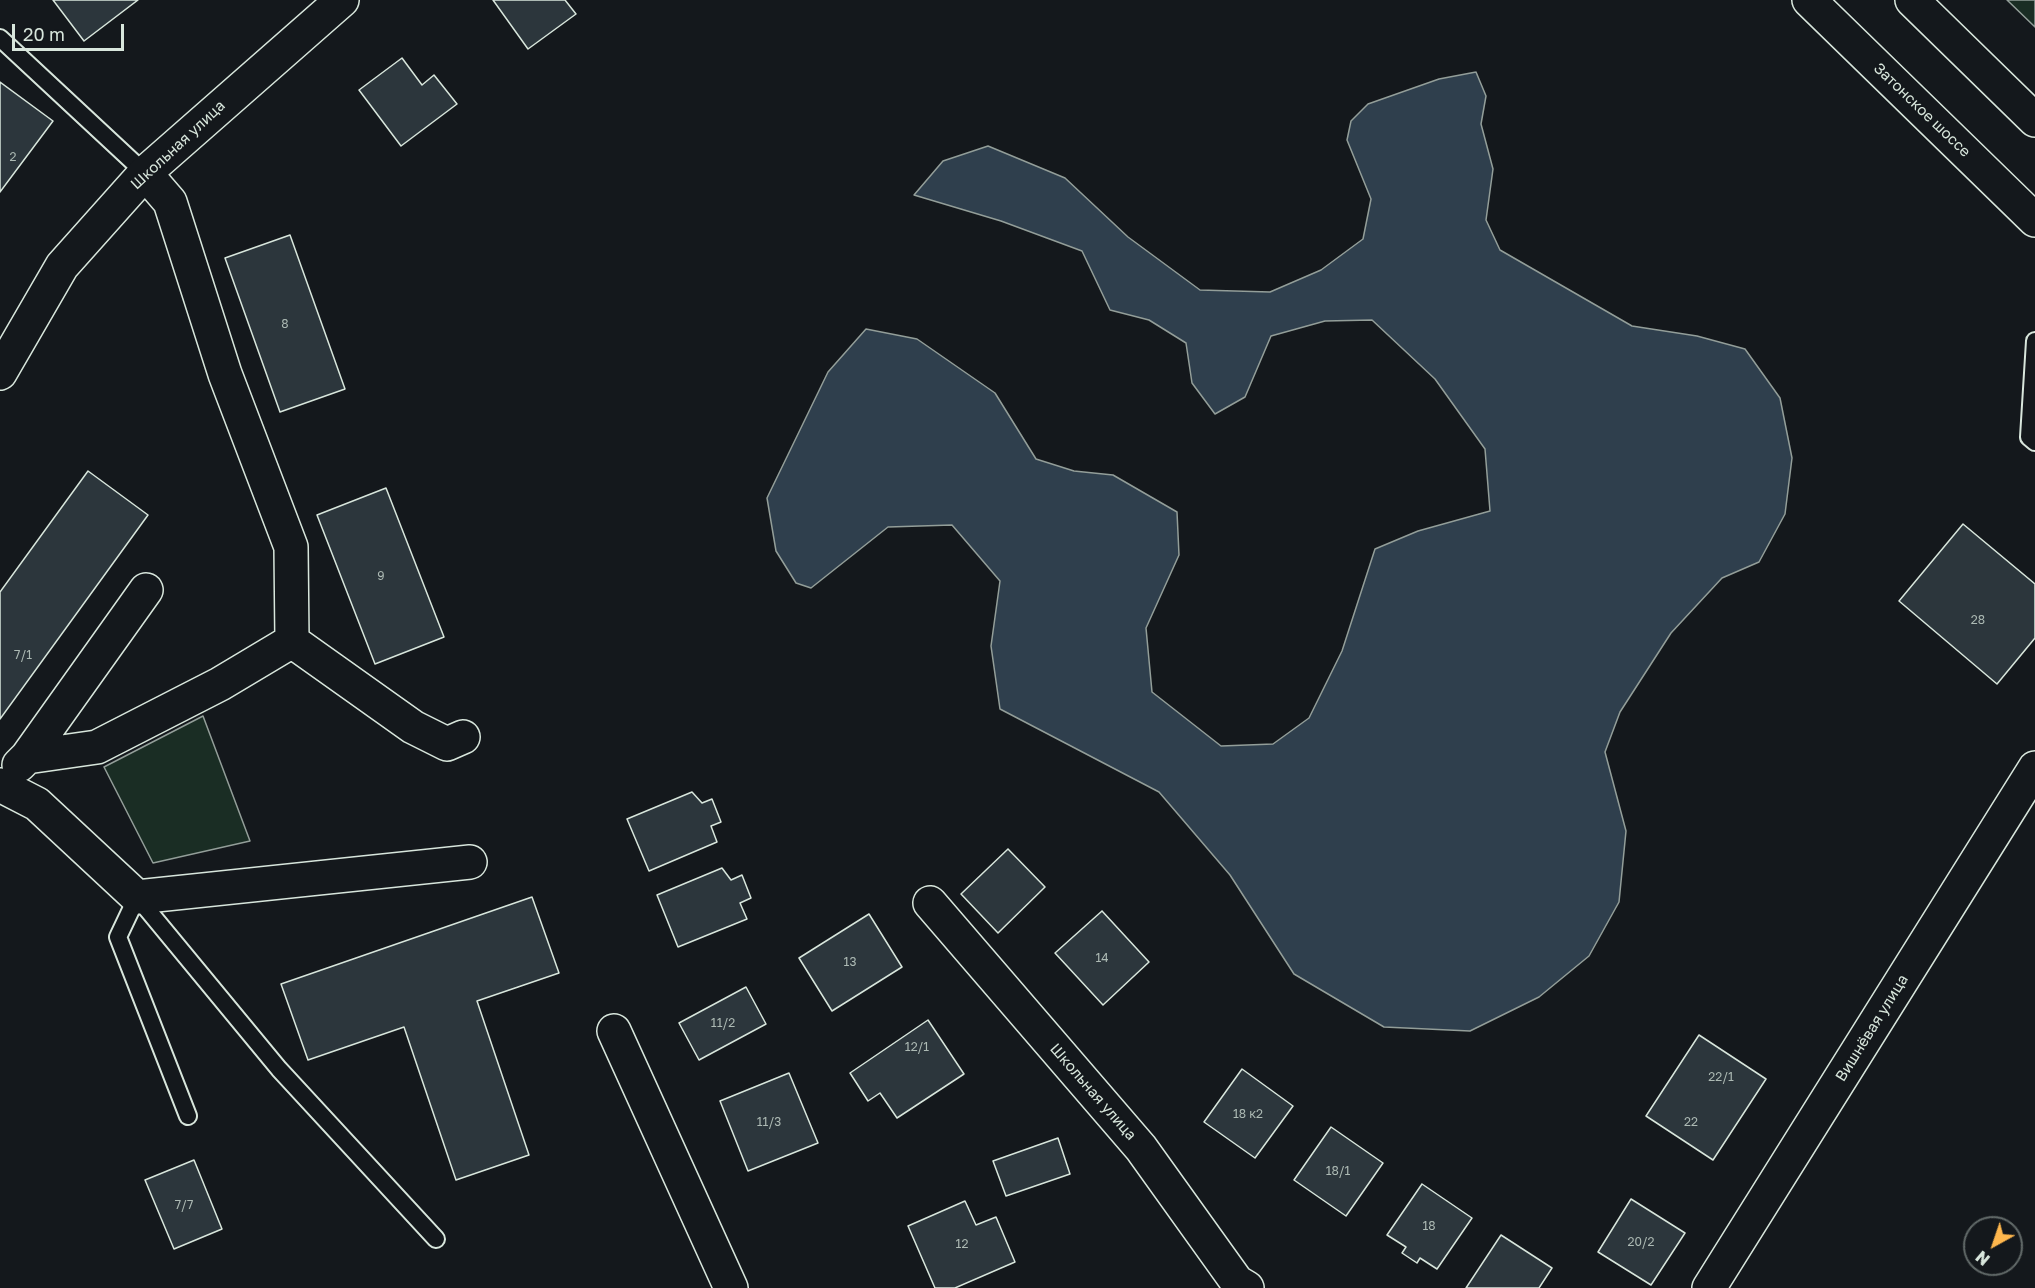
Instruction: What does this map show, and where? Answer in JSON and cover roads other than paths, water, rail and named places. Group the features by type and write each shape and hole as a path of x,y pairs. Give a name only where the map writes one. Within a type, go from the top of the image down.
{"street":[{"name":"Школьная улица","path":"0,372 62,266 145,173 342,0"},
{"name":"Затонское шоссе","path":"1809,0 2035,220"},
{"path":"1912,0 2035,120"},
{"path":"145,173 170,202 225,374 291,548 292,641"},
{"path":"146,590 27,757 0,783 37,804 137,897 470,862"},
{"path":"292,641 413,727 447,744 463,737"},
{"path":"27,757 97,747 220,684 292,641"},
{"name":"Вишнёвая улица","path":"1709,1288 2035,768"},
{"name":"Школьная улица","path":"930,903 1141,1148 1237,1282 1247,1288"},
{"path":"614,1031 731,1288"}],"lane":[{"path":"0,38 145,173"},
{"path":"2035,340 2029,437 2035,442"},
{"path":"188,1116 117,937 137,897 279,1069 436,1239"}],"water":[{"path":"1476,72 1486,96 1481,124 1493,169 1486,220 1500,250 1632,326 1697,336 1745,349 1780,398 1792,458 1785,514 1759,562 1722,578 1671,633 1620,712 1605,752 1626,831 1619,902 1589,956 1539,997 1470,1031 1384,1027 1294,974 1230,875 1159,792 1000,709 991,646 1000,581 952,525 888,527 811,588 796,583 776,551 767,498 828,372 866,329 917,339 995,393 1036,459 1074,471 1113,475 1177,512 1179,555 1146,628 1152,692 1221,746 1273,744 1309,718 1342,651 1375,549 1418,531 1490,511 1485,449 1435,379 1372,320 1325,321 1271,336 1245,397 1215,414 1192,383 1186,343 1149,320 1110,310 1082,251 1001,221 914,195 943,161 988,146 1065,178 1128,237 1200,290 1270,292 1321,270 1363,239 1371,199 1347,140 1351,121 1368,104 1439,79"}]}
